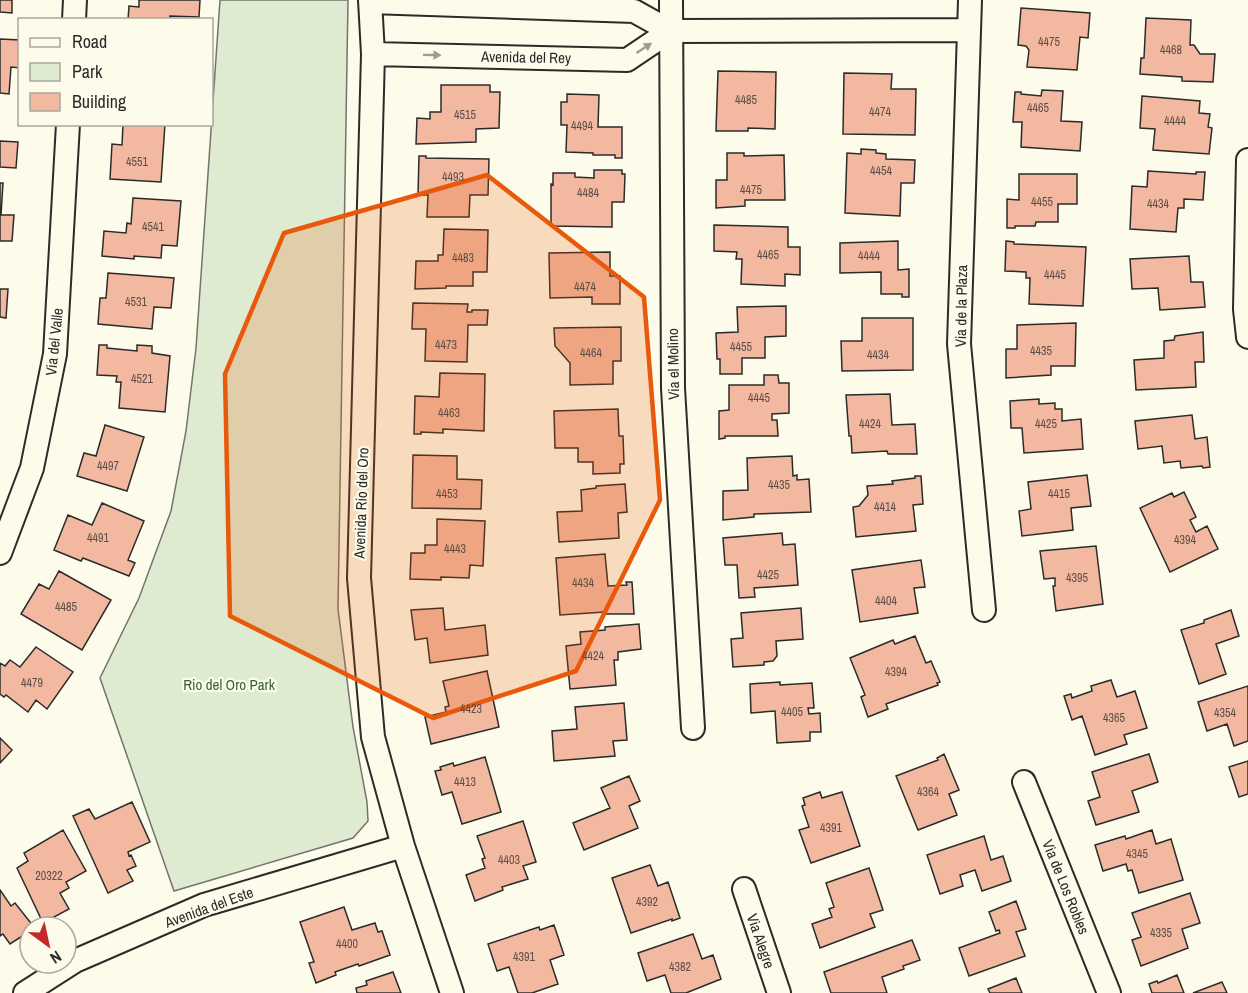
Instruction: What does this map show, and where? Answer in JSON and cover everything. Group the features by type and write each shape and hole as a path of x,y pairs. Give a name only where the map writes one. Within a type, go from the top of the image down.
{"street":[{"path":"74,18 75,0"},
{"name":"Via el Molino","path":"671,0 673,388 693,728"},
{"name":"Via de la Plaza","path":"970,0 959,344 984,610"},
{"path":"370,1 634,11 670,31 968,30"},
{"name":"Avenida Rio del Oro","path":"370,1 373,54 359,578 373,737 404,846 452,993"},
{"name":"Avenida del Rey","path":"373,54 627,60 670,31"},
{"name":"Via del Valle","path":"0,553 32,468 55,354 68,126"},
{"path":"1248,160 1245,309 1248,337"},
{"name":"Via de Los Robles","path":"1024,782 1109,993"},
{"name":"Avenida del Este","path":"25,993 75,961 204,905 404,846"},
{"name":"Via Alegre","path":"744,890 779,993"}],"highlighted area":[{"path":"487,175 644,297 660,500 576,671 433,718 230,616 225,374 284,233"}],"green space":[{"name":"Rio del Oro Park","path":"220,0 348,0 338,609 368,821 353,838 174,891 100,678 139,598 171,511 186,431 196,348"}],"building":[{"path":"0,0 12,0 12,13 0,12"},
{"path":"139,0 200,0 199,17 128,18 129,6 139,7"},
{"path":"1021,8 1090,13 1088,38 1080,37 1077,70 1027,67 1029,50 1026,46 1018,45"},
{"path":"1146,18 1191,20 1190,45 1194,45 1200,54 1215,54 1213,82 1182,81 1182,77 1140,74 1141,58 1144,58"},
{"path":"0,39 18,40 18,68 11,67 9,94 0,93"},
{"path":"718,71 776,72 775,129 748,128 748,131 716,131"},
{"path":"844,73 892,74 891,89 916,89 915,135 843,134"},
{"path":"441,85 490,85 490,92 500,92 499,128 476,129 476,142 416,144 417,118 430,119 430,112 441,112"},
{"path":"1042,90 1063,91 1061,121 1082,122 1080,151 1021,147 1022,122 1013,122 1015,92 1041,96"},
{"path":"567,94 599,95 598,127 622,127 622,158 615,158 615,155 566,152 567,125 561,125 561,102 567,102"},
{"path":"1142,96 1200,101 1199,113 1210,114 1208,127 1212,128 1209,154 1153,150 1155,129 1140,128"},
{"path":"123,126 165,126 161,182 110,179 112,144 122,145"},
{"path":"0,141 18,142 16,168 0,167"},
{"path":"861,149 876,150 876,153 886,154 886,159 915,160 914,183 901,183 900,216 845,213 847,153 861,154"},
{"path":"727,153 744,153 744,156 784,155 785,200 745,200 745,206 716,208 716,180 727,180"},
{"path":"419,156 489,159 488,195 470,195 469,217 427,217 428,195 418,195"},
{"path":"594,170 622,170 622,174 625,174 624,202 612,202 612,227 551,226 553,173 575,173 575,177 594,178"},
{"path":"1148,171 1196,174 1196,172 1205,172 1203,200 1184,199 1184,208 1178,208 1176,232 1130,229 1132,186 1147,187"},
{"path":"1019,174 1077,174 1077,204 1058,204 1058,222 1036,222 1035,226 1007,228 1007,199 1019,200"},
{"path":"0,183 3,183 1,215 14,215 12,241 0,241"},
{"path":"133,198 181,201 177,246 162,245 161,258 134,256 134,259 102,256 104,231 126,233 127,223 131,224"},
{"path":"714,225 788,227 788,247 800,247 800,275 785,274 785,286 741,284 742,259 736,259 737,252 714,251"},
{"path":"444,229 488,230 487,272 473,272 473,286 415,289 416,261 438,261 438,255 443,255"},
{"path":"898,241 898,270 909,269 909,297 902,297 902,294 881,294 881,272 840,273 840,243"},
{"path":"1006,241 1014,242 1014,244 1086,247 1083,306 1029,304 1030,278 1026,278 1026,272 1005,271"},
{"path":"610,252 610,276 620,276 620,304 592,304 592,297 550,298 549,253"},
{"path":"1189,256 1191,282 1203,282 1205,307 1160,310 1158,288 1132,289 1130,259"},
{"path":"108,273 174,278 171,308 154,307 152,329 98,324 100,298 106,298"},
{"path":"0,289 8,289 6,318 0,317"},
{"path":"413,303 468,304 467,312 488,310 487,325 468,325 467,362 425,361 426,329 412,329"},
{"path":"786,306 786,336 765,337 765,358 742,358 742,374 720,374 716,333 738,332 737,307"},
{"path":"862,318 913,318 913,370 842,371 841,341 862,341"},
{"path":"1076,323 1075,366 1051,366 1051,375 1006,378 1006,349 1017,349 1017,325"},
{"path":"621,327 621,361 613,361 613,384 570,385 570,363 555,346 554,328"},
{"path":"1203,332 1204,362 1195,362 1196,387 1136,390 1134,360 1164,358 1164,341 1174,340 1175,336"},
{"path":"99,345 137,351 137,345 152,346 152,353 170,356 165,412 119,408 121,382 116,382 117,376 97,375"},
{"path":"440,373 485,374 484,431 443,429 443,433 414,434 415,396 439,397"},
{"path":"764,375 778,375 779,383 789,383 789,413 772,414 772,420 777,420 778,436 725,436 719,439 719,411 729,410 729,385 764,385"},
{"path":"890,394 892,425 915,424 917,454 888,454 887,451 852,453 846,395"},
{"path":"1039,399 1039,404 1055,403 1055,409 1062,409 1062,421 1081,419 1083,449 1024,453 1022,428 1011,428 1010,401"},
{"path":"618,409 619,436 623,436 624,464 620,464 620,473 593,474 593,462 578,462 578,448 555,448 554,411"},
{"path":"1192,415 1195,439 1207,437 1210,467 1181,468 1180,461 1164,463 1162,446 1138,449 1135,421"},
{"path":"105,425 144,437 127,491 77,476 84,453 96,456"},
{"path":"413,455 457,456 457,479 482,480 481,509 412,508"},
{"path":"792,456 793,476 797,475 797,480 809,479 811,512 754,514 754,517 723,520 723,491 748,490 747,458"},
{"path":"1087,475 1091,506 1071,508 1073,530 1022,536 1019,511 1031,509 1028,482"},
{"path":"915,476 921,476 923,504 913,505 916,531 856,537 853,507 859,506 868,495 867,486 893,484 892,481 915,478"},
{"path":"625,484 627,512 618,513 619,538 559,542 557,512 582,511 581,490 596,488 596,486"},
{"path":"1184,492 1196,517 1190,520 1196,532 1207,526 1218,549 1170,572 1140,508 1172,493 1174,497"},
{"path":"102,503 144,521 128,560 135,563 129,576 83,558 81,561 54,550 68,515 92,525"},
{"path":"437,519 485,521 483,566 470,565 469,578 410,579 411,553 425,553 425,545 437,545"},
{"path":"782,533 783,545 795,544 798,585 754,588 755,597 739,598 737,565 725,565 723,538"},
{"path":"1096,546 1103,604 1056,611 1053,586 1055,586 1055,578 1044,579 1040,551"},
{"path":"605,554 608,586 627,585 626,582 632,582 634,614 606,614 605,612 560,615 556,558"},
{"path":"921,560 925,587 914,588 918,613 860,622 852,570"},
{"path":"59,571 111,600 82,650 21,614 39,584 49,589"},
{"path":"443,608 445,630 485,625 488,655 430,663 427,638 415,640 411,610"},
{"path":"801,608 803,639 776,641 777,656 773,661 764,662 764,665 733,667 731,639 743,638 741,613"},
{"path":"1231,610 1239,636 1216,644 1226,674 1199,684 1181,630 1204,623 1204,620"},
{"path":"639,624 641,649 618,652 618,660 614,660 616,685 570,689 566,646 581,644 580,632"},
{"path":"915,636 926,663 931,661 940,682 937,683 938,685 886,704 888,709 868,717 861,697 865,695 850,658 893,640 895,644"},
{"path":"36,647 73,672 47,709 36,700 28,712 6,695 4,697 0,694 0,663 5,666 10,660 20,667"},
{"path":"487,671 499,727 431,744 425,717 446,712 445,707 449,706 443,681"},
{"path":"1111,680 1117,697 1135,691 1147,728 1124,735 1127,744 1095,755 1082,716 1072,720 1064,696 1071,694 1072,698 1092,691 1091,686"},
{"path":"780,682 780,685 812,683 814,708 808,708 809,714 820,713 821,732 810,732 810,741 777,743 775,711 751,713 750,684"},
{"path":"1248,686 1248,741 1234,746 1227,724 1207,731 1198,702"},
{"path":"624,703 627,740 613,741 615,756 554,761 552,731 577,729 575,707"},
{"path":"0,738 12,750 0,763"},
{"path":"944,754 959,790 949,794 957,815 918,830 896,776 938,760 937,758"},
{"path":"1149,754 1158,782 1132,791 1139,812 1096,825 1088,801 1100,797 1092,772"},
{"path":"485,757 501,812 462,824 452,792 442,795 435,771 453,763 454,766"},
{"path":"1248,761 1248,794 1239,797 1229,767"},
{"path":"629,776 640,801 629,806 638,828 584,850 573,823 610,808 601,788"},
{"path":"820,792 822,798 842,792 860,846 811,863 799,830 809,827 802,806 805,805 803,798"},
{"path":"132,802 150,842 128,852 136,866 127,870 133,881 108,893 73,816 89,809 95,819"},
{"path":"523,821 536,862 523,866 528,879 502,887 503,890 475,901 466,875 485,868 482,859 485,858 477,836"},
{"path":"63,830 86,871 66,882 69,888 60,893 69,909 58,915 39,915 17,868 28,861 24,853"},
{"path":"1152,830 1156,844 1171,839 1183,880 1139,893 1132,870 1128,871 1126,864 1103,871 1095,845 1125,836 1126,839"},
{"path":"984,836 991,860 1003,856 1011,881 982,891 975,870 960,875 963,886 940,894 927,855"},
{"path":"650,865 658,886 668,882 680,918 631,933 612,878"},
{"path":"869,868 883,910 870,914 875,927 820,948 812,924 832,917 829,909 834,907 826,883"},
{"path":"0,890 11,906 15,903 24,915 18,915 18,939 10,944 3,934 0,936"},
{"path":"1190,893 1200,923 1182,929 1188,948 1141,966 1132,940 1141,937 1132,913"},
{"path":"1016,901 1026,929 1016,932 1025,956 969,976 959,948 1000,933 999,930 996,931 989,912"},
{"path":"344,907 352,930 375,923 378,932 382,931 390,955 335,972 336,975 316,983 309,963 314,962 300,922"},
{"path":"554,925 564,955 550,960 558,984 532,993 518,993 509,967 497,971 488,944 539,927 540,930"},
{"path":"693,934 702,959 713,955 721,979 686,993 671,993 665,975 647,981 638,953"},
{"path":"912,940 920,960 882,977 887,993 831,993 824,972"},
{"path":"393,972 401,993 357,993 356,988 367,985 366,981"},
{"path":"1177,975 1184,993 1152,993 1149,984 1157,981 1158,983"},
{"path":"1016,978 1022,993 990,993 988,989"},
{"path":"1222,982 1227,993 1193,993"}]}
